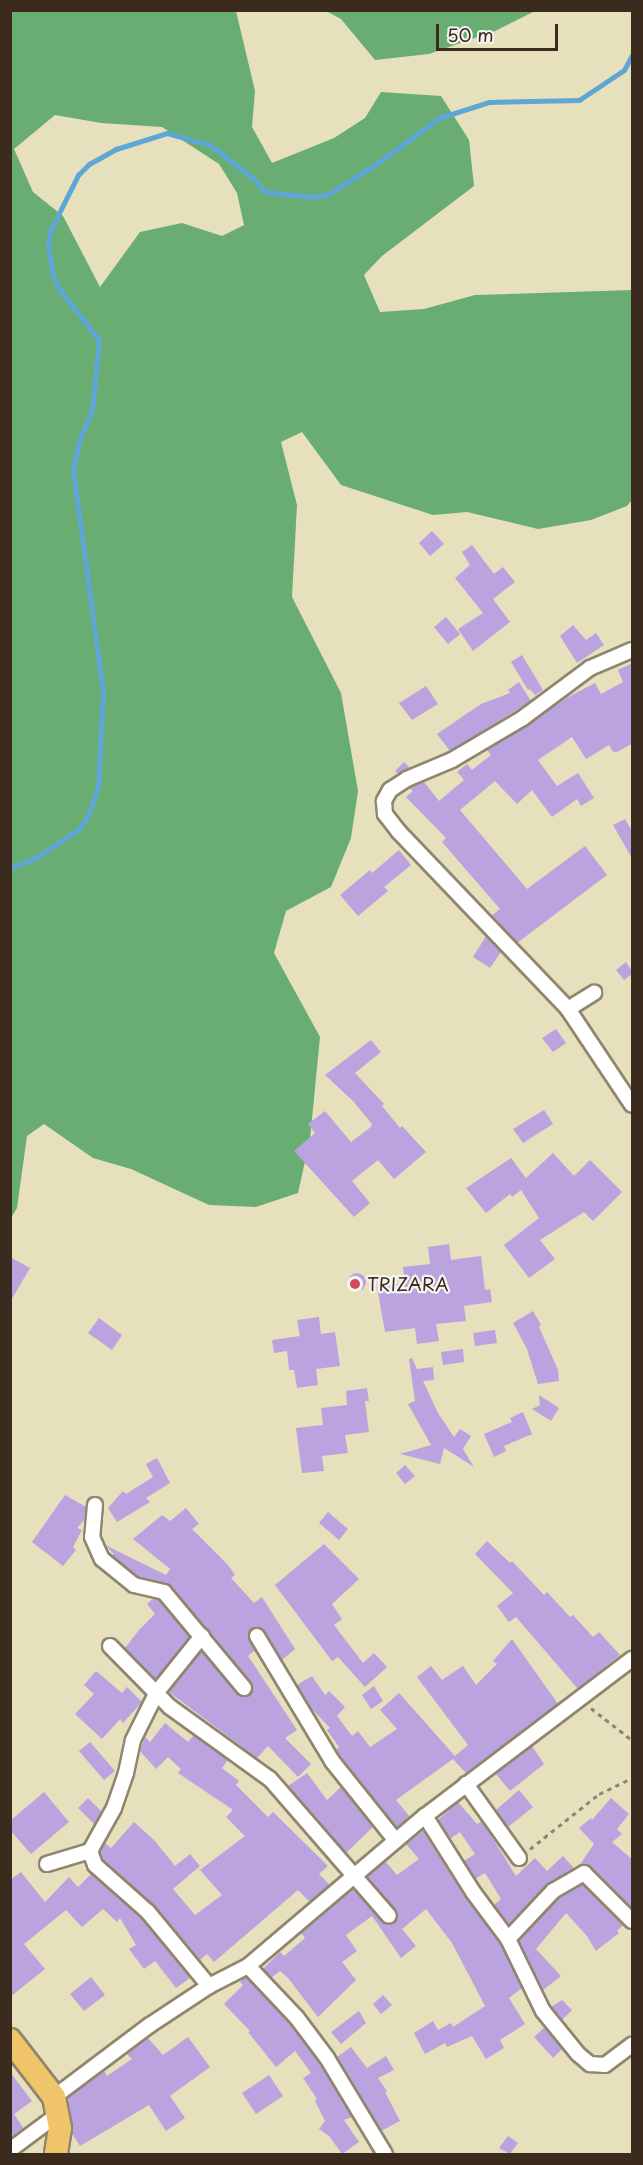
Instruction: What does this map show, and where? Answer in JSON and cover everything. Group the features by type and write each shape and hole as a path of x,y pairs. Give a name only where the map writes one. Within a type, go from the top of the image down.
{"main road":[{"path":"10,2040 55,2106 60,2128 56,2154"}],"street":[{"path":"633,650 590,668 523,718 452,760 407,779 390,790 384,801 385,814 399,832 568,1009 633,1105"},
{"path":"568,1009 594,993"},
{"path":"95,1505 92,1537 102,1559 134,1585 164,1592 244,1688"},
{"path":"47,1864 90,1851 114,1808 126,1773 133,1740 157,1692 202,1636"},
{"path":"257,1636 332,1761 396,1841"},
{"path":"110,1646 190,1723 270,1779 390,1916"},
{"path":"10,2150 55,2106 150,2025 209,1986 248,1966 425,1816 633,1659"},
{"path":"466,1784 519,1858"},
{"path":"425,1816 473,1892 508,1939 543,2011 581,2057 590,2064 605,2065 633,2045"},
{"path":"90,1851 95,1865 148,1912 209,1986"},
{"path":"508,1939 553,1891 584,1873 633,1921"},
{"path":"248,1966 297,2018 327,2058 385,2154"}],"path":[{"path":"580,1700 633,1740"},
{"path":"519,1858 598,1794 633,1778"}],"green space":[{"path":"11,11 236,11 255,91 252,127 272,163 334,138 365,118 381,92 441,96 469,140 474,186 382,256 364,275 380,312 424,309 475,295 632,290 632,500 627,506 591,520 538,529 467,512 433,515 341,485 302,432 281,442 297,505 292,597 341,693 358,791 351,838 331,887 286,911 274,953 320,1037 310,1139 298,1193 256,1207 209,1205 131,1169 93,1158 44,1124 27,1136 17,1208 11,1218","holes":["55,115 101,123 162,127 219,164 237,193 244,225 222,236 182,223 140,232 100,287 63,216 33,192 14,149"]},
{"path":"326,11 535,11 495,31 429,54 375,60 341,19"}],"building":[{"path":"432,531 444,544 430,556 419,543"},
{"path":"472,545 494,574 503,567 515,582 493,599 510,622 473,651 458,629 483,613 455,578 470,565 462,552"},
{"path":"446,617 460,634 448,644 434,627"},
{"path":"573,625 586,640 596,633 604,645 577,663 560,636"},
{"path":"522,655 543,690 535,695 530,689 528,690 511,662"},
{"path":"633,663 633,743 617,752 613,752 609,745 586,759 572,737 538,760 557,786 578,773 594,798 581,806 577,799 552,817 532,790 517,804 495,781 460,810 527,889 585,846 607,875 517,943 491,916 500,909 442,842 446,838 406,797 413,791 410,788 424,782 439,801 464,780 457,772 467,764 472,770 491,755 487,750 570,696 595,683 601,694 623,682 618,670"},
{"path":"519,682 531,701 450,751 437,734 481,704 510,693 508,690"},
{"path":"426,686 438,704 412,720 399,703"},
{"path":"404,762 410,768 398,774 395,771"},
{"path":"625,819 633,833 633,860 613,825"},
{"path":"399,850 411,865 384,887 388,891 358,916 340,895 370,870 372,873"},
{"path":"486,936 501,952 490,968 473,957"},
{"path":"626,962 633,973 624,980 616,970"},
{"path":"556,1029 566,1043 553,1052 542,1038"},
{"path":"371,1040 381,1052 355,1073 384,1104 382,1106 400,1128 402,1126 426,1152 394,1179 378,1160 352,1181 370,1203 354,1217 294,1151 315,1133 308,1124 325,1111 351,1142 371,1127 372,1124 353,1101 325,1075"},
{"path":"544,1110 553,1124 523,1143 513,1129"},
{"path":"553,1153 574,1176 590,1160 622,1192 593,1221 584,1212 540,1240 555,1259 529,1278 504,1245 539,1218 521,1190 512,1197 510,1194 486,1213 466,1188 511,1158 526,1178"},
{"path":"449,1244 451,1260 481,1256 485,1290 490,1289 492,1302 464,1306 466,1321 436,1324 439,1341 417,1344 415,1328 385,1332 377,1287 405,1283 403,1267 430,1264 428,1247"},
{"path":"10,1257 30,1268 10,1302"},
{"name":"TRIZARA","path":"353,1273 361,1273 366,1278 364,1289 353,1291 348,1286 348,1278"},
{"path":"533,1311 541,1325 539,1327 558,1370 559,1381 538,1384 527,1349 513,1323"},
{"path":"319,1317 321,1334 335,1332 340,1366 316,1369 318,1385 297,1388 294,1370 289,1370 287,1351 274,1353 272,1340 300,1336 297,1320"},
{"path":"99,1318 122,1335 112,1350 88,1333"},
{"path":"495,1330 497,1343 475,1346 473,1333"},
{"path":"463,1349 464,1362 443,1365 441,1352"},
{"path":"412,1358 417,1369 433,1367 434,1380 423,1381 438,1413 454,1437 460,1429 471,1436 463,1449 474,1467 444,1448 440,1464 400,1454 431,1445 408,1404 415,1401 409,1359"},
{"path":"367,1388 369,1401 365,1401 369,1432 345,1435 348,1453 322,1456 324,1471 302,1473 296,1428 323,1425 321,1408 347,1405 346,1391"},
{"path":"539,1395 559,1408 551,1421 532,1409 540,1405"},
{"path":"523,1412 532,1434 504,1446 506,1451 494,1457 484,1434 512,1422 510,1418"},
{"path":"157,1458 170,1483 146,1498 150,1502 117,1522 108,1508 123,1491 126,1494 153,1477 146,1464"},
{"path":"405,1465 415,1476 405,1484 396,1473"},
{"path":"65,1495 86,1507 85,1519 77,1528 82,1530 73,1547 76,1550 63,1566 32,1542"},
{"path":"186,1508 199,1524 192,1529 228,1565 235,1575 231,1578 254,1603 262,1597 295,1649 282,1660 262,1628 253,1628 249,1632 249,1640 258,1655 254,1651 248,1656 297,1730 285,1738 311,1764 298,1777 268,1746 257,1758 169,1692 201,1651 240,1696 249,1695 253,1687 171,1586 138,1577 112,1555 114,1554 105,1545 166,1575 170,1569 133,1539 162,1515 170,1521"},
{"path":"328,1512 348,1529 339,1540 319,1523"},
{"path":"487,1541 510,1563 512,1561 544,1595 547,1592 570,1617 573,1615 593,1637 599,1632 620,1655 578,1689 516,1617 509,1622 497,1606 513,1593 475,1554"},
{"path":"324,1544 359,1579 332,1604 342,1619 334,1625 363,1663 374,1653 387,1667 365,1687 338,1657 332,1661 275,1585"},
{"path":"153,1599 159,1600 190,1637 156,1679 125,1648 155,1614 147,1604"},
{"path":"512,1639 558,1704 466,1773 453,1759 396,1800 410,1817 397,1828 339,1756 336,1750 339,1747 327,1730 330,1728 311,1708 297,1685 312,1676 325,1695 329,1691 345,1707 337,1716 352,1736 358,1731 370,1747 397,1729 380,1710 399,1693 455,1756 468,1745 417,1677 431,1666 442,1680 463,1666 476,1685 497,1664 493,1661"},
{"path":"96,1671 122,1693 127,1687 142,1702 123,1723 120,1719 102,1739 75,1714 94,1694 84,1685"},
{"path":"374,1686 383,1701 371,1709 362,1695"},
{"path":"165,1723 188,1742 194,1735 228,1760 222,1768 239,1781 236,1785 268,1817 273,1812 328,1866 319,1874 330,1885 310,1902 298,1890 214,1962 207,1954 200,1960 155,1906 103,1860 100,1852 105,1843 111,1848 134,1822 155,1841 175,1866 190,1854 200,1866 173,1889 195,1915 222,1895 200,1870 245,1836 226,1817 233,1810 178,1773 181,1769 168,1757 156,1769 140,1751 145,1737 150,1742"},
{"path":"90,1742 115,1771 104,1780 79,1751"},
{"path":"532,1746 544,1764 510,1791 496,1774"},
{"path":"307,1773 327,1800 341,1787 373,1827 346,1853 288,1786"},
{"path":"519,1790 533,1807 508,1827 496,1810"},
{"path":"44,1792 69,1822 31,1854 10,1830 10,1821"},
{"path":"88,1798 102,1812 94,1824 78,1808"},
{"path":"611,1798 629,1814 617,1829 622,1834 612,1842 633,1860 633,1909 590,1867 579,1866 594,1844 579,1828 591,1818 592,1820"},
{"path":"458,1802 477,1824 482,1821 516,1876 535,1858 547,1871 563,1856 574,1868 547,1885 509,1925 494,1905 501,1899 485,1873 475,1879 464,1861 475,1854 460,1832 450,1839 438,1820"},
{"path":"423,1831 465,1897 500,1944 522,1988 509,1998 525,2024 500,2040 504,2048 486,2059 472,2036 447,2047 445,2043 425,2054 414,2033 433,2021 438,2030 451,2023 453,2027 485,2006 452,1943 426,1909 402,1929 416,1946 401,1958 372,1916 346,1935 357,1951 342,1962 356,1980 318,2017 280,1971 271,1978 263,1969 280,1952 284,1956 305,1938 301,1933 353,1889 383,1922 394,1923 398,1918 396,1911 367,1877 385,1861 397,1875 419,1859 406,1844"},
{"path":"21,1872 45,1902 69,1877 78,1887 91,1874 142,1918 190,1978 176,1988 155,1961 144,1969 129,1949 136,1945 120,1918 117,1922 103,1909 82,1927 66,1910 24,1944 45,1969 10,1997 10,1880"},
{"path":"583,1884 623,1925 617,1931 619,1933 596,1951 587,1936 566,1913 536,1949 561,1976 543,1990 519,1941 559,1898"},
{"path":"91,1977 105,1995 84,2011 70,1994"},
{"path":"246,1977 290,2024 320,2063 352,2117 344,2120 359,2142 342,2154 329,2136 319,2129 325,2121 315,2101 317,2099 303,2078 311,2073 295,2051 276,2067 248,2032 250,2031 224,2004 243,1985 240,1982"},
{"path":"383,1995 392,2005 381,2014 373,2004"},
{"path":"562,2000 572,2010 562,2020 551,2007"},
{"path":"359,2011 366,2023 341,2044 331,2032"},
{"path":"545,2027 562,2049 553,2058 534,2037"},
{"path":"188,2037 210,2067 170,2096 185,2118 166,2131 149,2105 80,2146 73,2135 68,2098 104,2071 107,2076 132,2059 127,2054 148,2038 163,2055"},
{"path":"351,2047 367,2068 386,2056 394,2070 378,2078 387,2091 385,2092 400,2121 381,2131 337,2057"},
{"path":"10,2072 32,2101 14,2114 24,2129 13,2136 10,2132"},
{"path":"269,2075 283,2096 256,2114 242,2093"},
{"path":"508,2136 518,2143 510,2154 499,2148"}],"waterway":[{"path":"10,868 34,859 79,829 88,816 98,787 103,692 73,470 79,441 92,411 99,340 60,290 53,276 48,246 50,231 78,175 89,164 116,149 167,133 210,145 255,180 265,192 313,197 329,194 379,162 439,118 489,102 579,100 624,70 632,55"}],"place":[{"name":"TRIZARA","path":"355,1284"}]}
